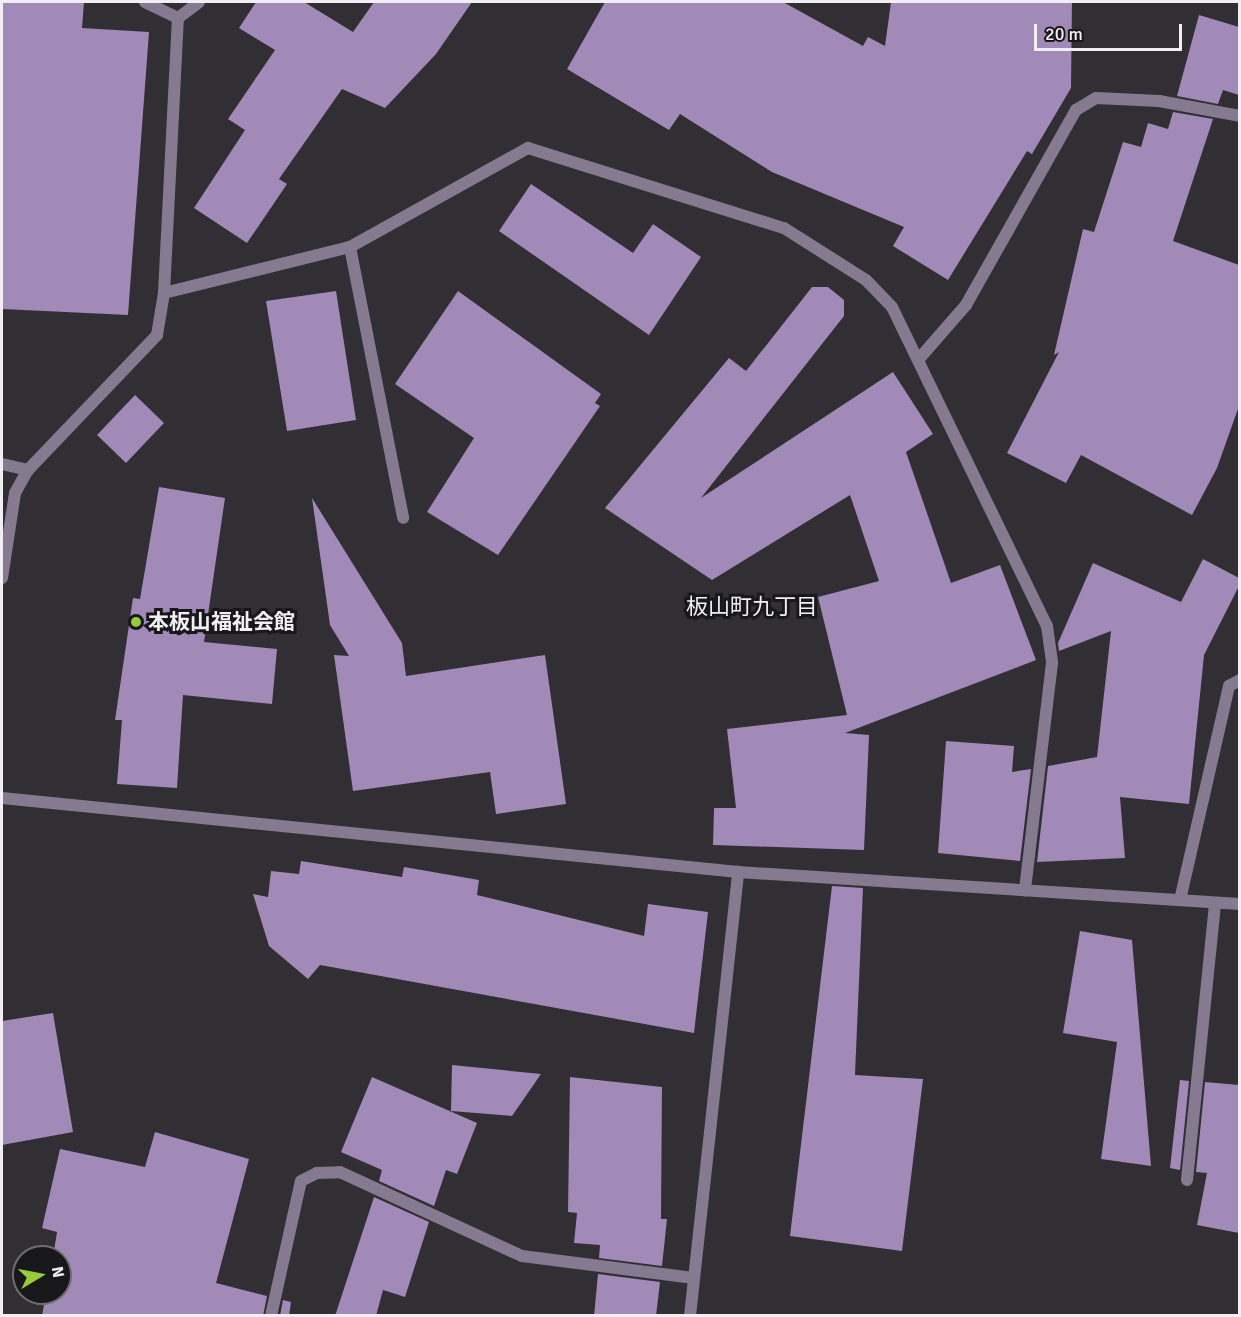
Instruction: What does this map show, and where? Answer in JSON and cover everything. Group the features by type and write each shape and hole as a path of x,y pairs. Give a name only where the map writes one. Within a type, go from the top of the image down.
{"street":[{"path":"145,2 178,18"},
{"path":"2,578 15,493 28,470 157,335 164,293 178,18 199,2"},
{"path":"918,360 966,305 1076,110 1096,98 1159,101 1239,116"},
{"path":"164,293 350,247 528,148 784,228 866,280 892,307 1047,626 1052,663 1025,890"},
{"path":"350,247 403,518"},
{"path":"2,464 28,470"},
{"path":"1180,900 1229,686 1239,680"},
{"path":"2,798 738,872 1239,904"},
{"path":"690,1316 738,872"},
{"path":"1187,1180 1215,903"},
{"path":"271,1316 302,1181 317,1173 340,1172 522,1256 694,1278"}],"building":[{"path":"2,2 84,2 82,28 149,32 128,315 2,309"},
{"path":"256,2 304,2 353,32 374,2 472,2 436,54 385,108 342,89 279,179 287,184 247,243 194,208 245,130 228,119 275,50 239,28"},
{"path":"605,2 783,2 863,46 868,37 885,46 891,2 1072,2 1071,88 1032,154 1027,151 948,280 893,246 904,227 772,172 680,114 669,130 567,69"},
{"path":"1199,15 1239,27 1239,95 1223,90 1218,104 1177,96"},
{"path":"1173,112 1213,119 1173,241 1239,265 1239,406 1217,468 1192,515 1081,455 1066,483 1007,453 1059,352 1054,355 1083,229 1094,232 1123,142 1141,147 1148,123 1168,129"},
{"path":"531,184 633,253 653,224 701,257 649,335 499,231"},
{"path":"812,287 828,287 844,300 844,316 701,498 893,372 933,434 906,452 951,583 1000,565 1036,660 845,733 869,735 864,850 713,845 714,808 736,808 727,729 847,715 818,597 879,581 850,495 712,580 605,508 729,358 746,371"},
{"path":"336,291 356,420 287,431 266,301"},
{"path":"458,291 601,394 595,403 600,406 498,555 427,512 474,438 395,384"},
{"path":"135,395 164,423 126,463 97,435"},
{"path":"159,487 225,498 204,642 277,649 272,704 183,695 177,788 117,784 122,720 115,720 133,598 140,599"},
{"path":"312,498 402,643 406,676 545,655 566,804 496,814 490,772 353,791 334,655 349,656 330,625"},
{"path":"1203,559 1239,578 1239,586 1204,655 1189,804 1120,797 1125,858 1037,862 1048,766 1097,757 1111,631 1059,651 1058,643 1093,563 1181,602"},
{"path":"946,741 1014,746 1012,772 1031,769 1020,861 938,853"},
{"path":"301,861 402,877 404,867 479,880 477,895 644,936 648,904 708,912 694,1033 320,965 308,979 269,946 253,894 268,897 271,871 299,874"},
{"path":"832,886 863,888 855,1075 923,1079 902,1251 790,1236"},
{"path":"1080,931 1132,940 1151,1166 1101,1159 1117,1042 1063,1033"},
{"path":"53,1013 73,1132 2,1145 2,1021"},
{"path":"452,1065 541,1074 512,1116 451,1111"},
{"path":"372,1077 477,1123 457,1174 446,1170 434,1206 379,1181 382,1170 341,1152"},
{"path":"570,1077 662,1087 661,1219 667,1219 662,1266 599,1258 600,1245 574,1243 577,1213 568,1212"},
{"path":"1180,1080 1189,1081 1180,1170 1170,1168"},
{"path":"1205,1082 1239,1085 1239,1233 1197,1225 1207,1173 1196,1172"},
{"path":"155,1132 249,1159 216,1283 267,1296 263,1316 42,1316 44,1305 72,1305 72,1245 55,1245 57,1232 42,1228 60,1149 145,1167"},
{"path":"374,1197 429,1222 405,1297 383,1290 376,1316 335,1316"},
{"path":"598,1274 660,1282 656,1316 594,1316"},
{"path":"283,1300 291,1302 289,1316 280,1316"}],"place":[{"name":"本板山福祉会館","path":"136,622"}],"district":[{"name":"板山町九丁目","path":"752,607"}]}
